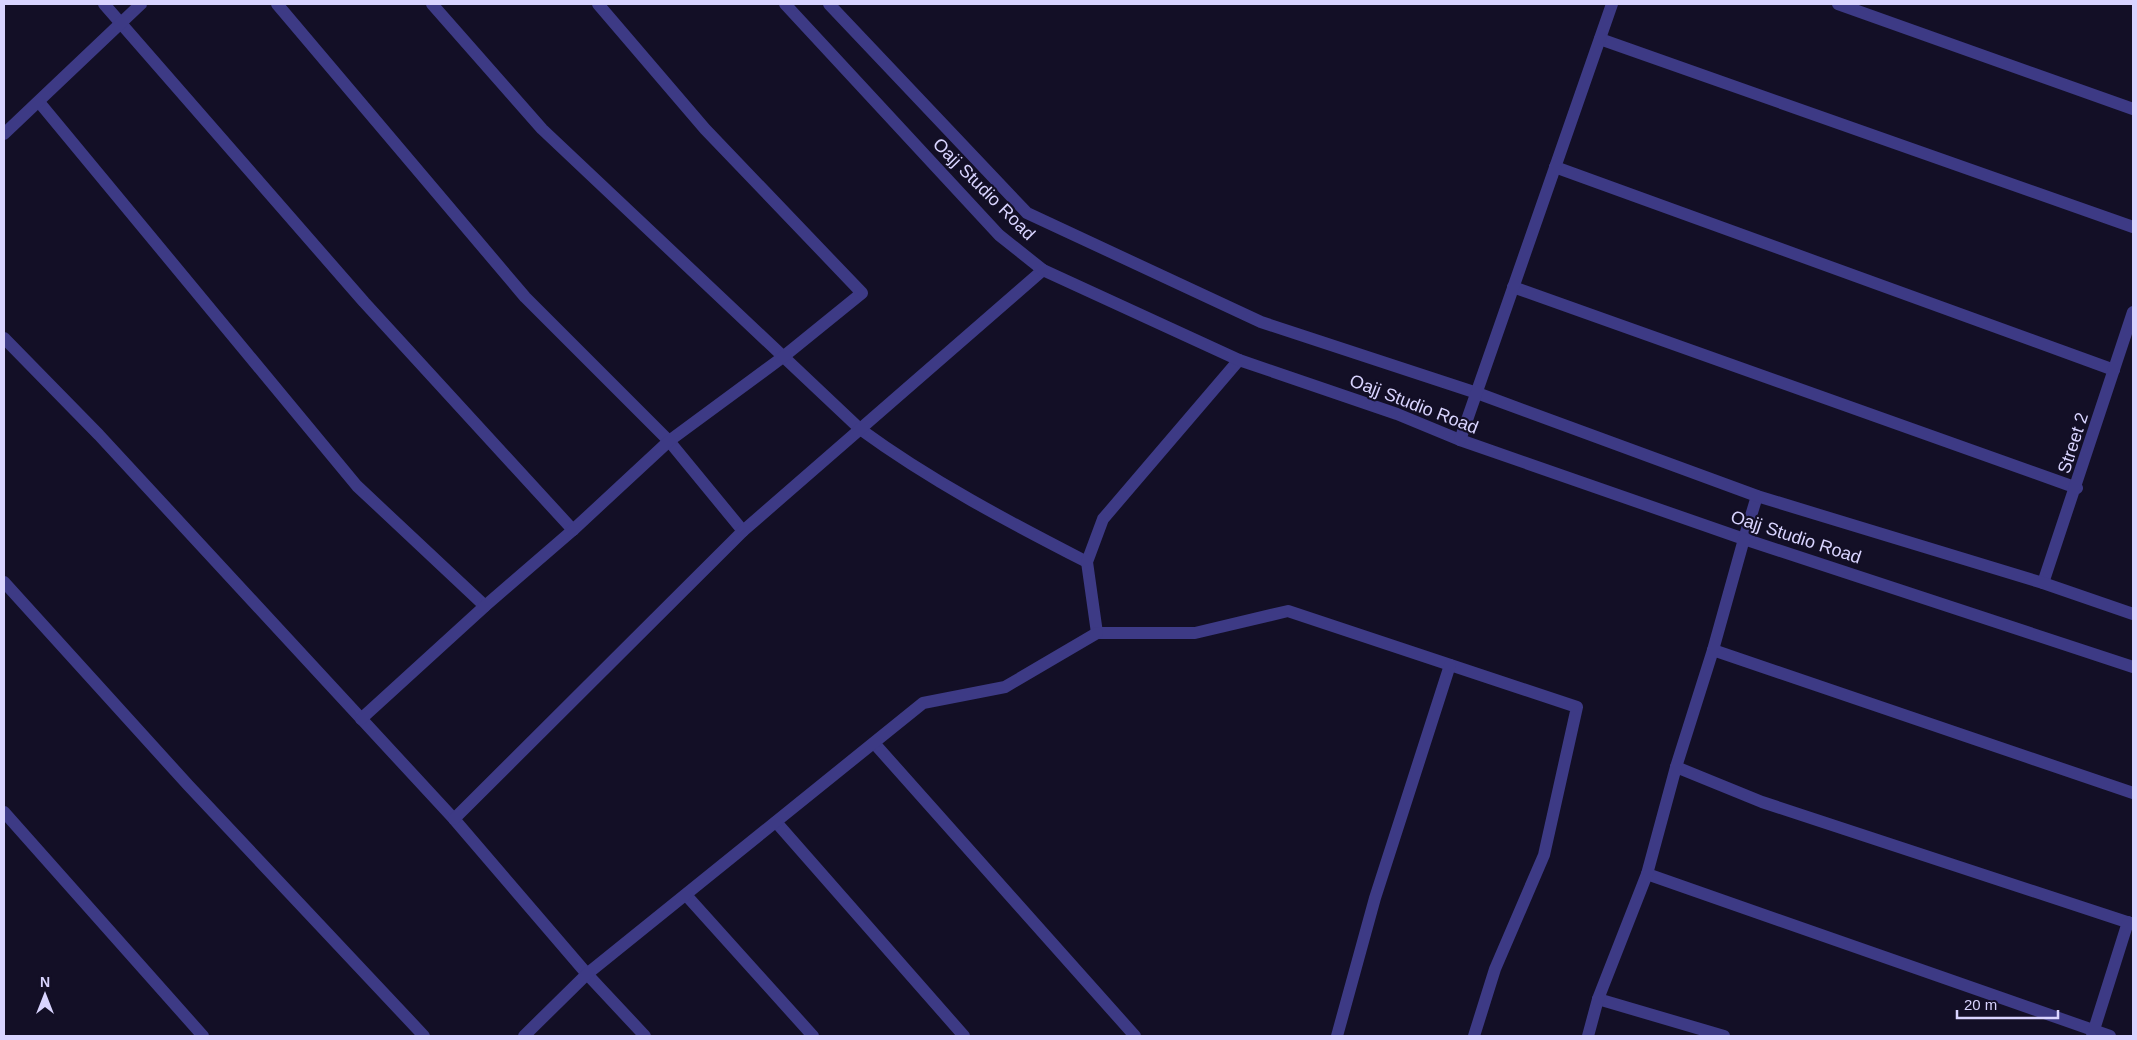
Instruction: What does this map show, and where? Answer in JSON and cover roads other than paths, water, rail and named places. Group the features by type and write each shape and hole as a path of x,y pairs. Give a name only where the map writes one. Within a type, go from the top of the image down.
{"street":[{"path":"104,4 364,302 573,530"},
{"path":"4,134 141,4"},
{"path":"277,4 525,297 669,441 744,531"},
{"path":"432,4 542,129 860,429 901,460 983,508 1087,562"},
{"path":"361,720 485,606 573,530 669,441 782,357 862,293 705,129 598,4"},
{"name":"Oajj Studio Road","path":"785,4 999,235 1043,270 1239,360 1397,414 1460,440 1744,539 2029,631 2133,667"},
{"name":"Oajj Studio Road","path":"829,4 1027,213 1261,322 1477,393 1757,496 2043,583 2133,614"},
{"path":"1460,440 1612,4"},
{"path":"1838,4 2133,109"},
{"path":"1600,39 2133,227"},
{"path":"39,102 357,486 485,606"},
{"path":"1555,167 2114,370"},
{"path":"454,820 744,531 1043,270"},
{"path":"1513,288 2077,488"},
{"name":"Street 2","path":"2043,583 2077,488 2133,312"},
{"path":"4,338 99,435 454,820 586,974 645,1036"},
{"path":"1097,633 1087,562 1103,519 1239,360"},
{"path":"1588,1036 1598,999 1647,874 1676,767 1713,650 1757,496"},
{"path":"4,582 188,785 424,1036"},
{"path":"524,1036 586,974 686,896 923,703 1005,687 1097,633 1195,633 1288,611 1577,707 1544,855 1495,969 1474,1036"},
{"path":"1713,650 2133,793"},
{"path":"1337,1036 1375,898 1450,665"},
{"path":"874,743 1135,1036"},
{"path":"1676,767 1762,802 2131,923 2093,1034"},
{"path":"4,812 203,1036"},
{"path":"776,822 964,1036"},
{"path":"1647,874 2093,1034 2110,1036"},
{"path":"686,896 813,1036"},
{"path":"1598,999 1724,1036"}]}
